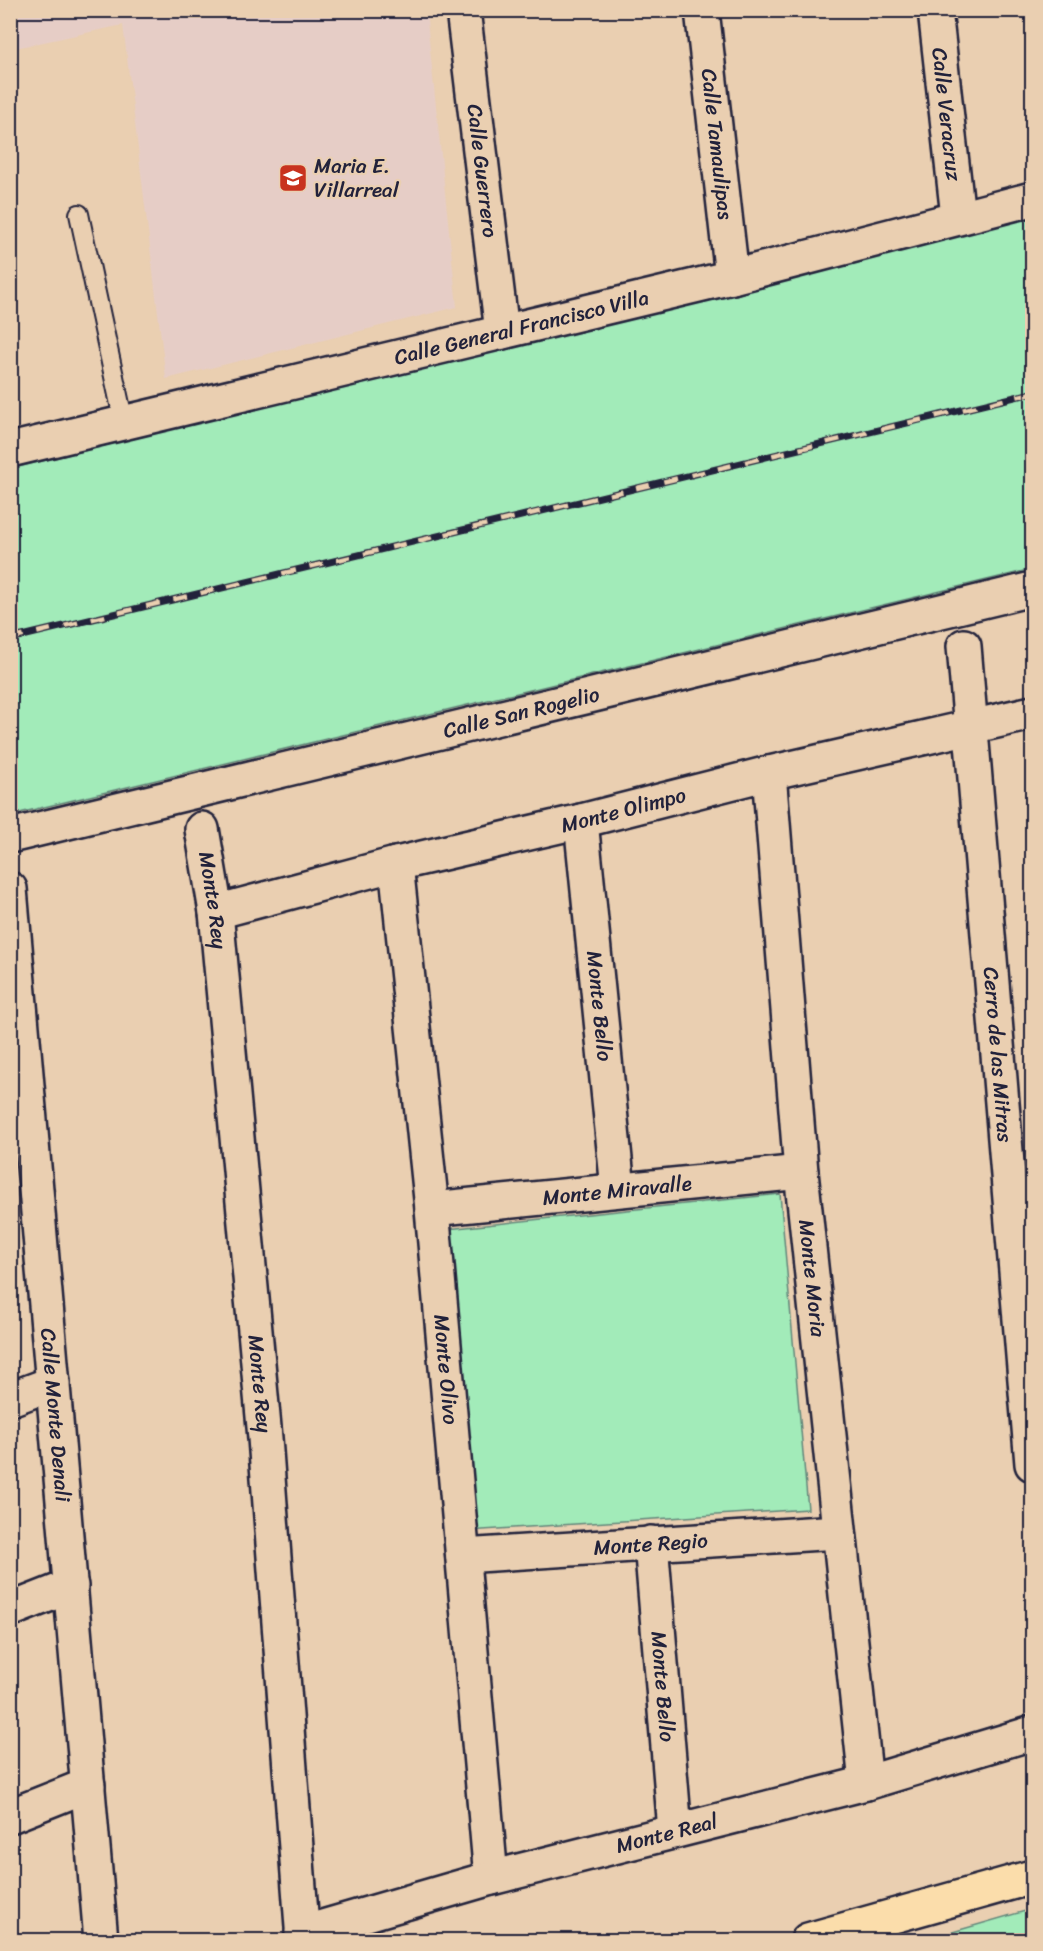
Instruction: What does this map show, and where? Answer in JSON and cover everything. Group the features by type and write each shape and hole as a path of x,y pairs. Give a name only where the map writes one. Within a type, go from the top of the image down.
{"main road":[{"path":"808,1941 1032,1877"}],"street":[{"name":"Calle Guerrero","path":"463,10 502,332"},
{"name":"Calle Tamaulipas","path":"702,10 732,277"},
{"name":"Calle Veracruz","path":"935,10 958,217"},
{"name":"Calle General Francisco Villa","path":"10,450 732,277 1032,199"},
{"name":"Calle San Rogelio","path":"10,836 1032,589"},
{"name":"Cerro de las Mitras","path":"964,646 1032,1464"},
{"name":"Monte Olimpo","path":"216,912 396,864 581,821 769,773 1032,713"},
{"name":"Monte Moria","path":"769,773 801,1172 866,1783"},
{"name":"Monte Bello","path":"581,821 618,1189"},
{"name":"Monte Rey","path":"202,829 216,912 264,1438 302,1937"},
{"name":"Monte Olivo","path":"396,864 432,1209 491,1878"},
{"name":"Calle Monte Denali","path":"10,889 23,1186 53,1383 101,1941"},
{"name":"Monte Miravalle","path":"432,1209 801,1172"},
{"path":"10,1399 53,1383"},
{"name":"Monte Regio","path":"463,1556 838,1532"},
{"name":"Monte Bello","path":"651,1543 675,1831"},
{"path":"10,1610 71,1586"},
{"name":"Monte Real","path":"302,1937 491,1878 866,1783 1032,1733"},
{"path":"10,1816 88,1785"}],"lane":[{"path":"79,214 124,423"}],"shaded area":[{"name":"Maria E. Villarreal","path":"10,11 426,11 457,307 166,379 123,25 11,49"},
{"path":"11,95 17,159 11,157"}],"green space":[{"path":"1032,217 1032,569 11,815 10,469"},
{"path":"780,1194 808,1509 468,1531 447,1229"},
{"path":"1032,1909 1032,1940 925,1940"}],"railway":[{"path":"10,639 1032,393"}],"place":[{"name":"Maria E. Villarreal","path":"293,178"}]}
